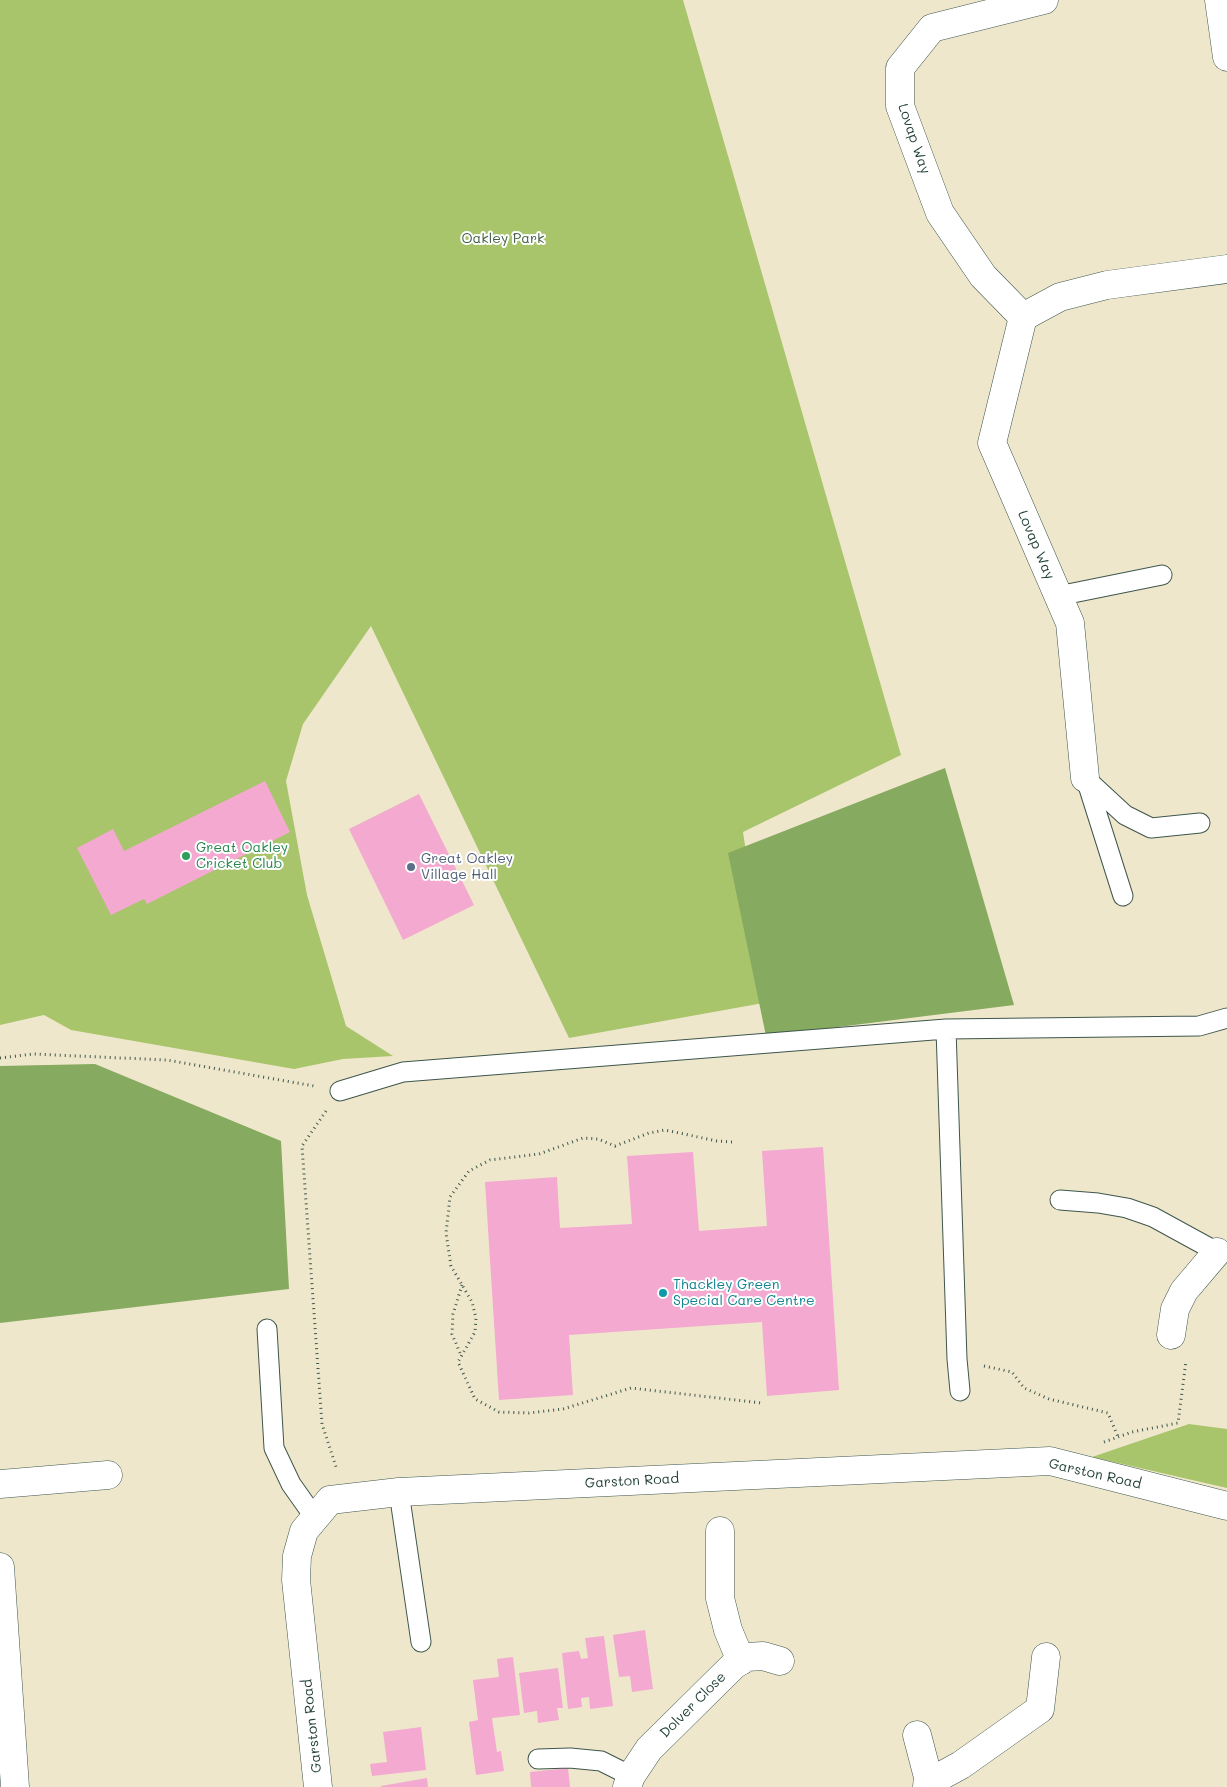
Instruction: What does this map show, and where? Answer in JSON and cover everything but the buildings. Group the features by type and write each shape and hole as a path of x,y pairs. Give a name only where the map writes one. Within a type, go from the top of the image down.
{"street":[{"name":"Lovap Way","path":"1044,0 932,28 900,68 900,106 940,213 984,276 1022,317 992,443 1070,623 1086,778"},
{"path":"1219,0 1227,57"},
{"path":"1022,317 1060,297 1107,285 1227,269"},
{"path":"1171,1335 1175,1309 1184,1291 1224,1255"},
{"name":"Garston Road","path":"318,1787 296,1580 297,1556 304,1531 330,1500 345,1496 399,1492 1050,1461 1227,1506"},
{"path":"0,1484 108,1475"},
{"path":"720,1531 720,1598 728,1630 741,1661"},
{"path":"0,1567 15,1787"},
{"name":"Dolver Close","path":"629,1782 649,1749 711,1685 747,1658 763,1656 780,1661"},
{"path":"927,1785 961,1765 1040,1709 1046,1657"},
{"path":"917,1735 928,1777 927,1785"}],"lane":[{"path":"1058,596 1162,575"},
{"path":"1086,778 1126,815 1151,828 1200,823"},
{"path":"1086,778 1123,896"},
{"path":"340,1091 402,1072 946,1029 1199,1026 1227,1018"},
{"path":"946,1029 957,1360 960,1391"},
{"path":"1060,1200 1098,1203 1127,1208 1166,1224 1224,1255"},
{"path":"267,1330 274,1448 291,1484 315,1518"},
{"path":"399,1492 421,1642"},
{"path":"538,1759 570,1758 601,1761 629,1782"}],"path":[{"path":"0,1058 32,1054 166,1060 340,1091 302,1146 322,1424 345,1496"},
{"path":"732,1142 717,1141 665,1130 615,1146 598,1139 583,1138 538,1154 490,1160 469,1171 450,1197 446,1233 451,1266 472,1302 476,1318 474,1332 458,1362 475,1399 500,1412 529,1413 563,1409 631,1388 762,1403"},
{"path":"461,1354 452,1334 453,1314 462,1285"},
{"path":"1076,1468 1088,1448 1118,1436 1178,1423 1186,1357"},
{"path":"957,1360 1012,1372 1024,1388 1050,1399 1108,1413 1118,1436"}],"green space":[{"name":"Oakley Park","path":"0,0 683,0 901,755 743,832 769,1002 569,1038 371,626 303,724 286,781 307,895 346,1026 393,1056 343,1059 294,1069 71,1030 44,1015 0,1025"},
{"path":"945,768 1014,1005 766,1036 728,853"},
{"path":"95,1064 281,1141 289,1289 0,1323 0,1066"},
{"path":"1189,1424 1227,1429 1227,1488 1092,1457"}],"place":[{"name":"Great Oakley Cricket Club","path":"186,856"},
{"name":"Great Oakley Village Hall","path":"411,867"},
{"name":"Thackley Green Special Care Centre","path":"663,1293"}]}
